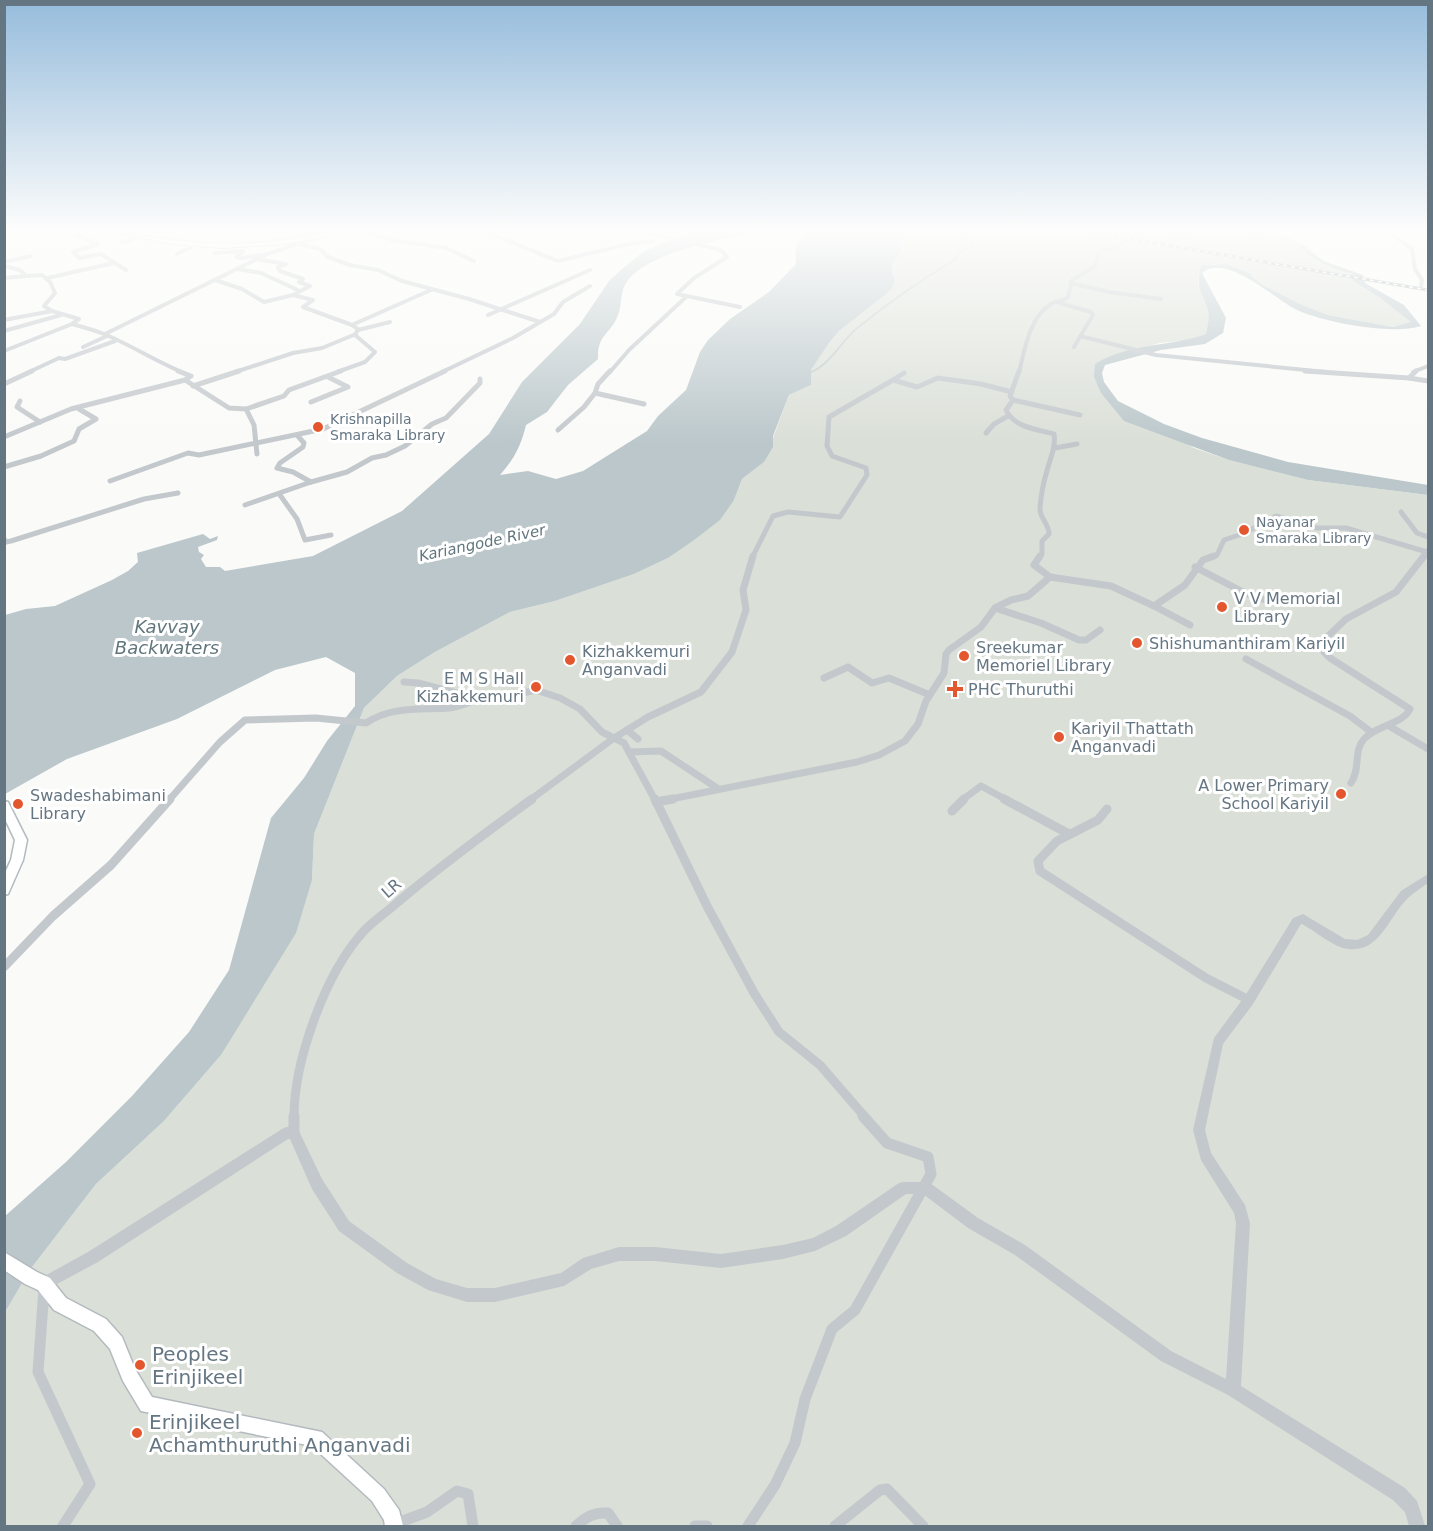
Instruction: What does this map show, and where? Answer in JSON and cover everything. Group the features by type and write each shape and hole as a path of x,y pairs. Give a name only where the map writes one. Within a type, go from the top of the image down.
{"main road":[{"path":"4,805 21,840 17,860 4,890"},
{"path":"4,1260 38,1281 60,1304 100,1325 116,1343 129,1375 147,1405 316,1438 378,1495 395,1526"}],"street":[{"path":"4,351 80,319 52,311 44,306 48,301"},
{"path":"83,347 172,301"},
{"path":"311,301 303,307 306,310 354,324 405,301"},
{"path":"474,301 540,322"},
{"path":"488,315 519,301"},
{"path":"110,481 188,453 199,455 327,427 502,344 554,314 565,301"},
{"path":"558,430 585,407 596,393 598,384 607,377 608,372 621,358 682,301"},
{"path":"710,301 740,307"},
{"path":"1074,346 1092,314 1055,302 1044,310 1036,322 1020,360 1021,371 1010,397 1012,400 1006,410 1008,416 1018,423 1054,434 1055,448 1043,475 1045,487 1040,495 1039,510 1049,529 1049,534 1041,539 1042,554 1034,565 1050,578 1111,586 1190,626"},
{"path":"4,320 52,311"},
{"path":"4,331 63,314"},
{"path":"193,387 293,353 322,348 357,332 390,322"},
{"path":"4,437 70,409 79,409 184,380 191,376 159,363 145,353 134,350 106,335 72,324"},
{"path":"184,380 229,408 246,409 284,396 289,390 365,362 375,352 355,335 357,332 354,324"},
{"path":"1080,336 1156,355 1267,368 1428,381"},
{"path":"4,384 59,358 64,359 115,341"},
{"path":"1409,378 1413,372 1428,366"},
{"path":"893,380 904,373"},
{"path":"310,402 348,387 328,377"},
{"path":"245,505 280,495 310,482 347,472 372,458 405,446 432,424 446,418 480,383 480,379"},
{"path":"893,380 917,387 933,379 957,380 1012,392"},
{"name":"LR","path":"294,1133 294,1098 309,1026 341,965 363,932 430,874 614,738 648,717 701,692 732,652 746,610 742,590 755,549 773,516 788,512 840,517 867,475 866,468 832,456 827,446 829,417 893,380"},
{"path":"596,393 644,404"},
{"path":"1012,400 1080,415"},
{"path":"20,401 18,407 40,422"},
{"path":"4,467 40,456 74,441 75,431 96,419 79,409"},
{"path":"246,409 254,425 257,454"},
{"path":"986,433 994,424 1008,416"},
{"path":"297,435 304,443 303,447 280,463 277,468 293,472 310,482"},
{"path":"1055,448 1077,444"},
{"path":"5,541 151,497 178,493"},
{"path":"280,495 297,519 305,540 331,535"},
{"path":"1401,512 1417,533 1428,537"},
{"path":"1154,606 1185,585 1195,567 1203,560 1217,555 1224,540 1245,533 1276,516 1317,528 1346,528 1428,551 1415,572 1392,596 1361,610 1337,626 1324,640 1324,652 1330,658 1410,709 1407,715 1389,726 1364,737 1358,747 1359,771 1351,783"},
{"path":"1195,567 1245,593 1265,600"},
{"path":"656,802 717,788 803,774 879,755 905,741 918,724 930,695 944,673 946,654 949,650 981,627 996,608 1011,600 1028,596 1050,578"},
{"path":"996,608 1041,623 1079,640 1086,640 1100,630"},
{"path":"1246,659 1350,716 1371,732"},
{"path":"824,678 848,667 872,683 889,678 930,695"},
{"path":"404,682 418,682 479,699"},
{"path":"4,967 54,916 111,865 220,742 245,720 316,718 366,723 379,714 419,708 451,708 479,699 505,697 536,690 560,698 580,709 602,732 624,743 707,906 754,993 779,1032 820,1065 887,1143 928,1157 931,1174 925,1188 855,1310 832,1329 805,1399 795,1443 775,1485 748,1527"},
{"path":"1389,726 1428,748"},
{"path":"627,730 638,739"},
{"path":"629,752 661,751 717,788"},
{"path":"952,811 981,786 1069,834"},
{"path":"1107,809 1098,820 1057,841 1038,861 1040,871 1206,978 1249,1000"},
{"path":"1233,1390 1243,1223 1240,1210 1205,1156 1199,1130 1218,1042 1249,1000 1297,921 1303,920 1343,944 1358,945 1372,938 1405,894 1428,878"},
{"path":"63,1527 90,1484 38,1372 38,1281 93,1257 202,1188 249,1155 286,1133 294,1133 317,1184 344,1226 402,1268 433,1285 467,1295 495,1295 564,1279 588,1263 619,1254 655,1254 721,1261 783,1252 815,1244 840,1231 904,1188 925,1188 973,1222 1020,1251 1166,1356 1233,1390 1399,1494 1411,1507 1417,1527"},
{"path":"835,1527 880,1490 886,1489 896,1496 922,1527"},
{"path":"395,1526 427,1512 457,1491 468,1494 473,1527"},
{"path":"576,1527 588,1515 597,1512 608,1513 617,1527"},
{"path":"695,1527 707,1527"}],"shaded area":[{"path":"875,301 1204,301 1209,313 1206,334 1188,340 1159,343 1095,364 1101,393 1194,448 1229,460 1308,480 1428,495 1428,1526 5,1526 4,1312 29,1271 96,1184 164,1121 221,1055 312,880 314,834 364,708 397,676 435,652 510,612 555,601 634,574 668,558 734,500 742,479 764,462 789,395 811,385 811,370 839,331"},
{"path":"1295,301 1385,301 1412,322 1393,327 1328,315"}],"water":[{"name":"Kavvay Backwaters","path":"595,301 621,301 618,315 600,344 598,359 568,385 547,412 526,425 516,452 500,475 528,471 556,479 583,471 647,431 658,416 686,390 700,352 708,340 730,319 755,301 876,301 839,331 829,343 811,370 811,385 789,395 773,436 773,447 764,462 742,479 734,500 720,520 668,558 634,574 555,601 510,612 435,652 397,676 364,708 314,834 312,880 296,933 221,1055 164,1121 96,1184 29,1271 5,1312 5,1216 66,1162 132,1096 189,1032 229,970 271,818 304,778 327,741 355,706 355,673 326,657 275,670 177,719 67,759 5,794 5,615 26,609 55,606 128,571 138,562 137,553 203,534 210,539 218,536 217,540 198,547 199,552 204,555 201,559 206,567 220,567 225,571 313,556 402,511 489,434 522,382 580,324"},
{"path":"1217,301 1226,318 1223,333 1205,344 1161,350 1105,365 1102,373 1104,382 1118,401 1164,424 1202,438 1288,462 1428,485 1428,495 1308,480 1229,460 1124,421 1101,393 1094,377 1095,364 1121,352 1206,334 1209,313 1205,303"},
{"path":"1282,301 1295,301 1328,315 1393,327 1411,322 1384,301 1398,301 1404,305 1421,326 1377,328 1326,320 1299,311"}],"waterway":[{"path":"809,373 823,365 850,334 892,301"}],"place":[{"name":"Krishnapilla Smaraka Library","path":"318,427"},
{"name":"Nayanar Smaraka Library","path":"1244,530"},
{"name":"V V Memorial Library","path":"1222,607"},
{"name":"Shishumanthiram Kariyil","path":"1137,643"},
{"name":"Sreekumar Memoriel Library","path":"964,656"},
{"name":"Kizhakkemuri Anganvadi","path":"570,660"},
{"name":"E M S Hall Kizhakkemuri","path":"536,687"},
{"name":"PHC Thuruthi","path":"955,689"},
{"name":"Kariyil Thattath Anganvadi","path":"1059,737"},
{"name":"A Lower Primary School Kariyil","path":"1341,794"},
{"name":"Swadeshabimani Library","path":"18,804"},
{"name":"Peoples Erinjikeel","path":"140,1365"},
{"name":"Erinjikeel Achamthuruthi Anganvadi","path":"137,1433"}],"water label":[{"name":"Kariangode River","path":"482,543"}]}
